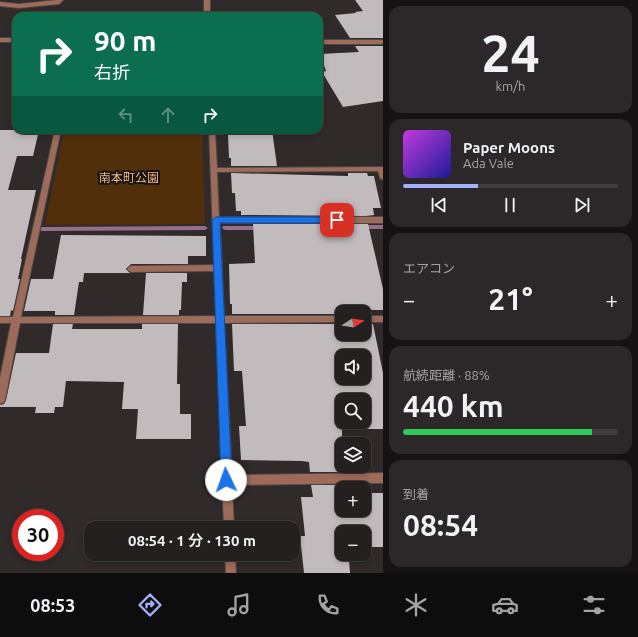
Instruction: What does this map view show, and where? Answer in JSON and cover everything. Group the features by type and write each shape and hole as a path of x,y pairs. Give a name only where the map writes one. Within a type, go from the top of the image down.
{"street":[{"path":"0,4 19,6 60,2 60,0"},
{"path":"207,0 207,12"},
{"path":"0,40 12,40"},
{"path":"323,42 383,42"},
{"path":"0,400 57,134"},
{"path":"212,134 229,521"},
{"path":"214,170 380,169 383,178"},
{"path":"216,220 383,220"},
{"path":"131,269 218,268"},
{"path":"0,320 335,319"},
{"path":"371,319 383,319"},
{"path":"226,480 383,478"},
{"path":"230,561 230,573"}],"green space":[{"name":"南本町公園","path":"63,134 202,134 205,224 45,225"}],"building":[{"path":"355,0 383,0 383,38 350,38 335,15 363,11"},
{"path":"355,46 383,46 383,101 343,107 323,74 323,72 326,71 323,62 323,54 359,52"},
{"path":"0,130 12,130 12,134 38,134 33,156 17,156 8,190 36,190 21,259 18,279 20,279 13,311 11,310 10,316 0,316"},
{"path":"228,134 273,134 277,166 231,166 231,158 229,158"},
{"path":"231,173 348,176 348,173 367,173 368,176 374,176 381,208 373,208 374,215 366,216 241,215 241,211 236,211 235,193 232,193"},
{"path":"253,224 368,224 383,289 383,310 371,310 371,305 335,305 335,314 232,314 232,304 230,304 229,264 255,263"},
{"path":"61,235 206,236 206,256 188,256 188,264 131,264 126,269 130,273 84,273 83,282 79,282 74,315 55,315 55,311 24,311 31,279 53,279"},
{"path":"146,273 187,273 187,282 182,282 181,310 179,310 179,315 143,315"},
{"path":"53,324 73,324 72,329 142,329 142,324 178,324 177,384 180,384 180,414 191,414 191,439 136,439 138,409 122,409 124,382 66,381 63,407 55,407 54,413 35,413 36,407 0,407 0,405 4,404 6,400 16,353 49,353"},
{"path":"232,324 335,324 335,341 371,341 371,324 373,324 383,373 383,429 371,429 371,393 335,393 335,429 342,429 342,437 335,437 335,472 310,472 309,462 302,461 241,460 239,426 246,426 242,371 234,371"},
{"path":"311,485 335,485 335,517 371,517 371,493 383,493 383,547 371,547 371,525 335,525 335,561 349,561 350,573 304,573 300,536 305,536 301,497 313,497"}],"waterway":[{"path":"359,227 383,227"},
{"path":"42,229 205,228"},
{"path":"225,228 263,228"}],"route":[{"path":"226,480 216,220 337,220"}]}
